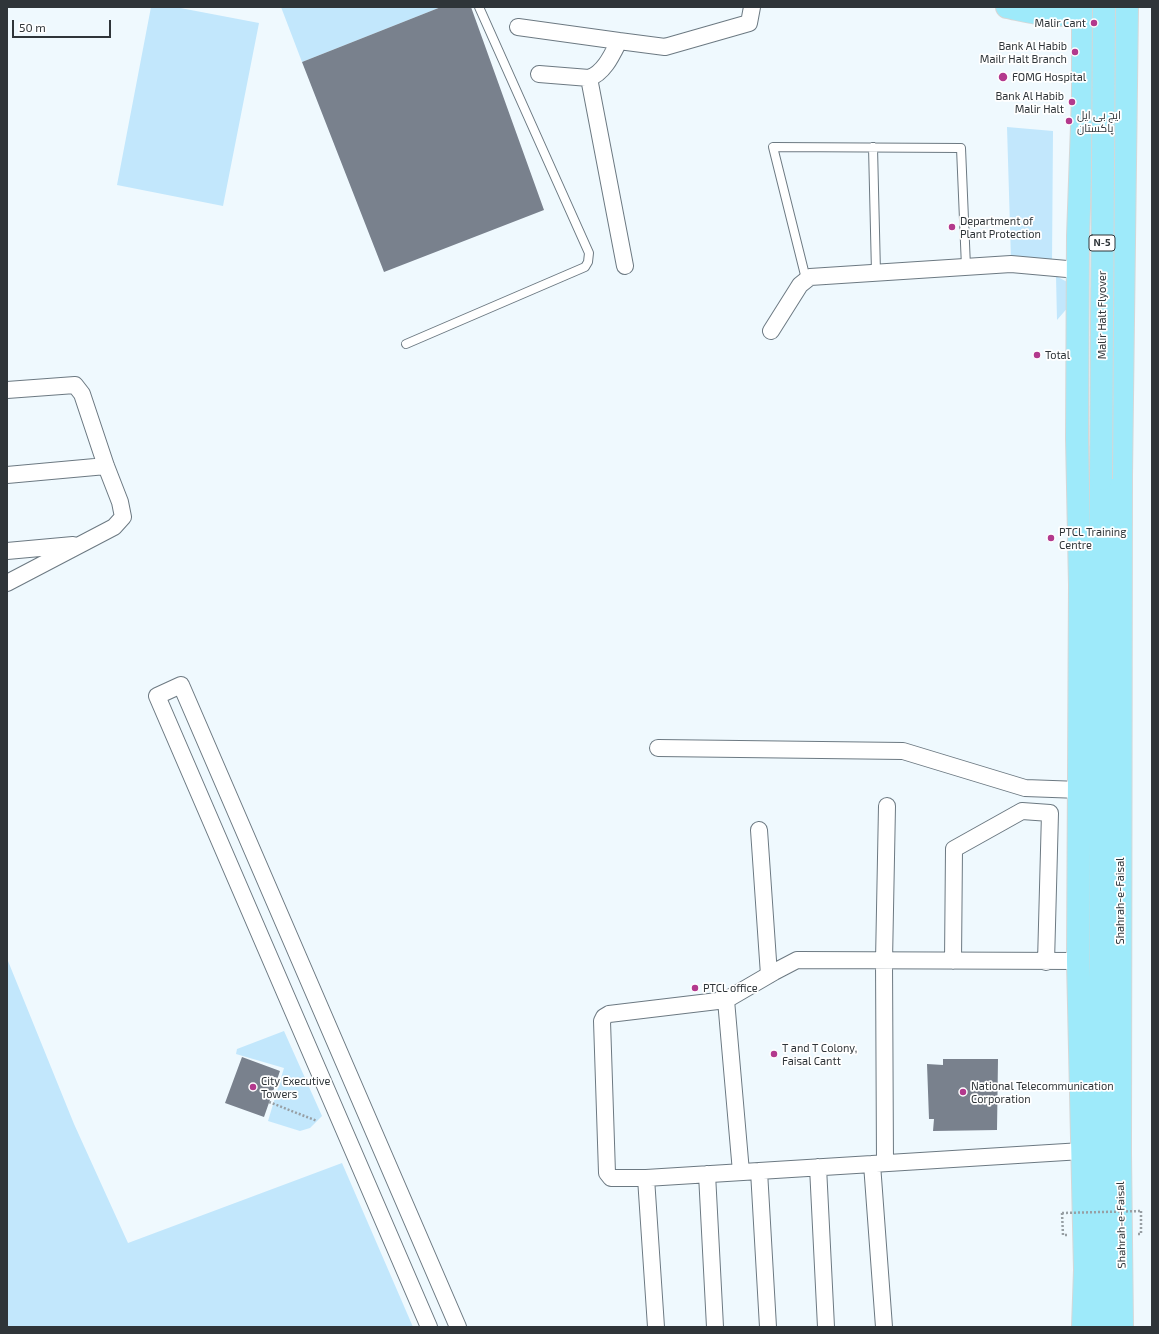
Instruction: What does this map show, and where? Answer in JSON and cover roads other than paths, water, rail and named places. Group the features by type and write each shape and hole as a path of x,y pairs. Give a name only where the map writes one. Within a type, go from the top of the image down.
{"highway":[{"path":"1007,7 1053,15 1066,14 1085,8 1078,270 1077,438 1080,585 1078,961 1085,1270 1083,1327"},
{"name":"Malir Halt Flyover","path":"1104,7 1111,477"},
{"name":"Malir Halt Flyover","path":"1111,477 1126,102 1127,7"},
{"path":"1083,98 1096,94 1108,94 1119,97 1126,102"},
{"name":"Shahrah-e-Faisal","path":"1102,1327 1100,1152 1102,681 1111,477"},
{"name":"Shahrah-e-Faisal","path":"1111,477 1122,1327"},
{"path":"1085,1270 1101,1229"}],"street":[{"path":"518,27 664,47 749,23 752,7"},
{"path":"539,74 589,78 596,74 607,62 619,41"},
{"path":"589,78 625,266"},
{"path":"771,331 800,285 806,280 817,276 1011,264 1078,270"},
{"path":"7,390 75,385 82,394 106,466 120,502 122,517 114,527 7,583"},
{"path":"7,475 106,466"},
{"path":"7,551 80,545"},
{"path":"430,1327 157,696 182,685 458,1327"},
{"path":"658,748 903,751 1025,788 1080,790"},
{"path":"884,1327 878,1164 887,806"},
{"path":"953,961 954,849 1022,811 1050,813 1046,962"},
{"path":"759,830 768,975"},
{"path":"238,884 262,874"},
{"path":"1078,961 797,960 726,1000 609,1014 604,1016 602,1021 607,1173 611,1178 646,1178 1082,1151"},
{"path":"726,1000 741,1172"},
{"path":"818,1167 826,1327"},
{"path":"759,1171 768,1327"},
{"path":"706,1174 715,1327"},
{"path":"646,1178 656,1327"},
{"path":"412,1288 436,1277"}],"lane":[{"path":"406,344 585,267 588,262 589,253 479,7"},
{"path":"806,280 773,147 961,148 966,267"},
{"path":"873,148 876,273"}],"place":[{"name":"Malir Cant","path":"1094,23"},
{"name":"Bank Al Habib Mailr Halt Branch","path":"1075,52"},
{"name":"FOMG Hospital","path":"1003,77"},
{"name":"Bank Al Habib Malir Halt","path":"1072,102"},
{"name":"ایچ بی ایل پاکستان","path":"1069,121"},
{"name":"Department of Plant Protection","path":"952,227"},
{"name":"Total","path":"1037,355"},
{"name":"PTCL Training Centre","path":"1051,538"},
{"name":"PTCL office","path":"695,988"},
{"name":"T and T Colony, Faisal Cantt","path":"774,1054"},
{"name":"City Executive Towers","path":"253,1087"},
{"name":"National Telecommunication Corporation","path":"963,1092"}]}
